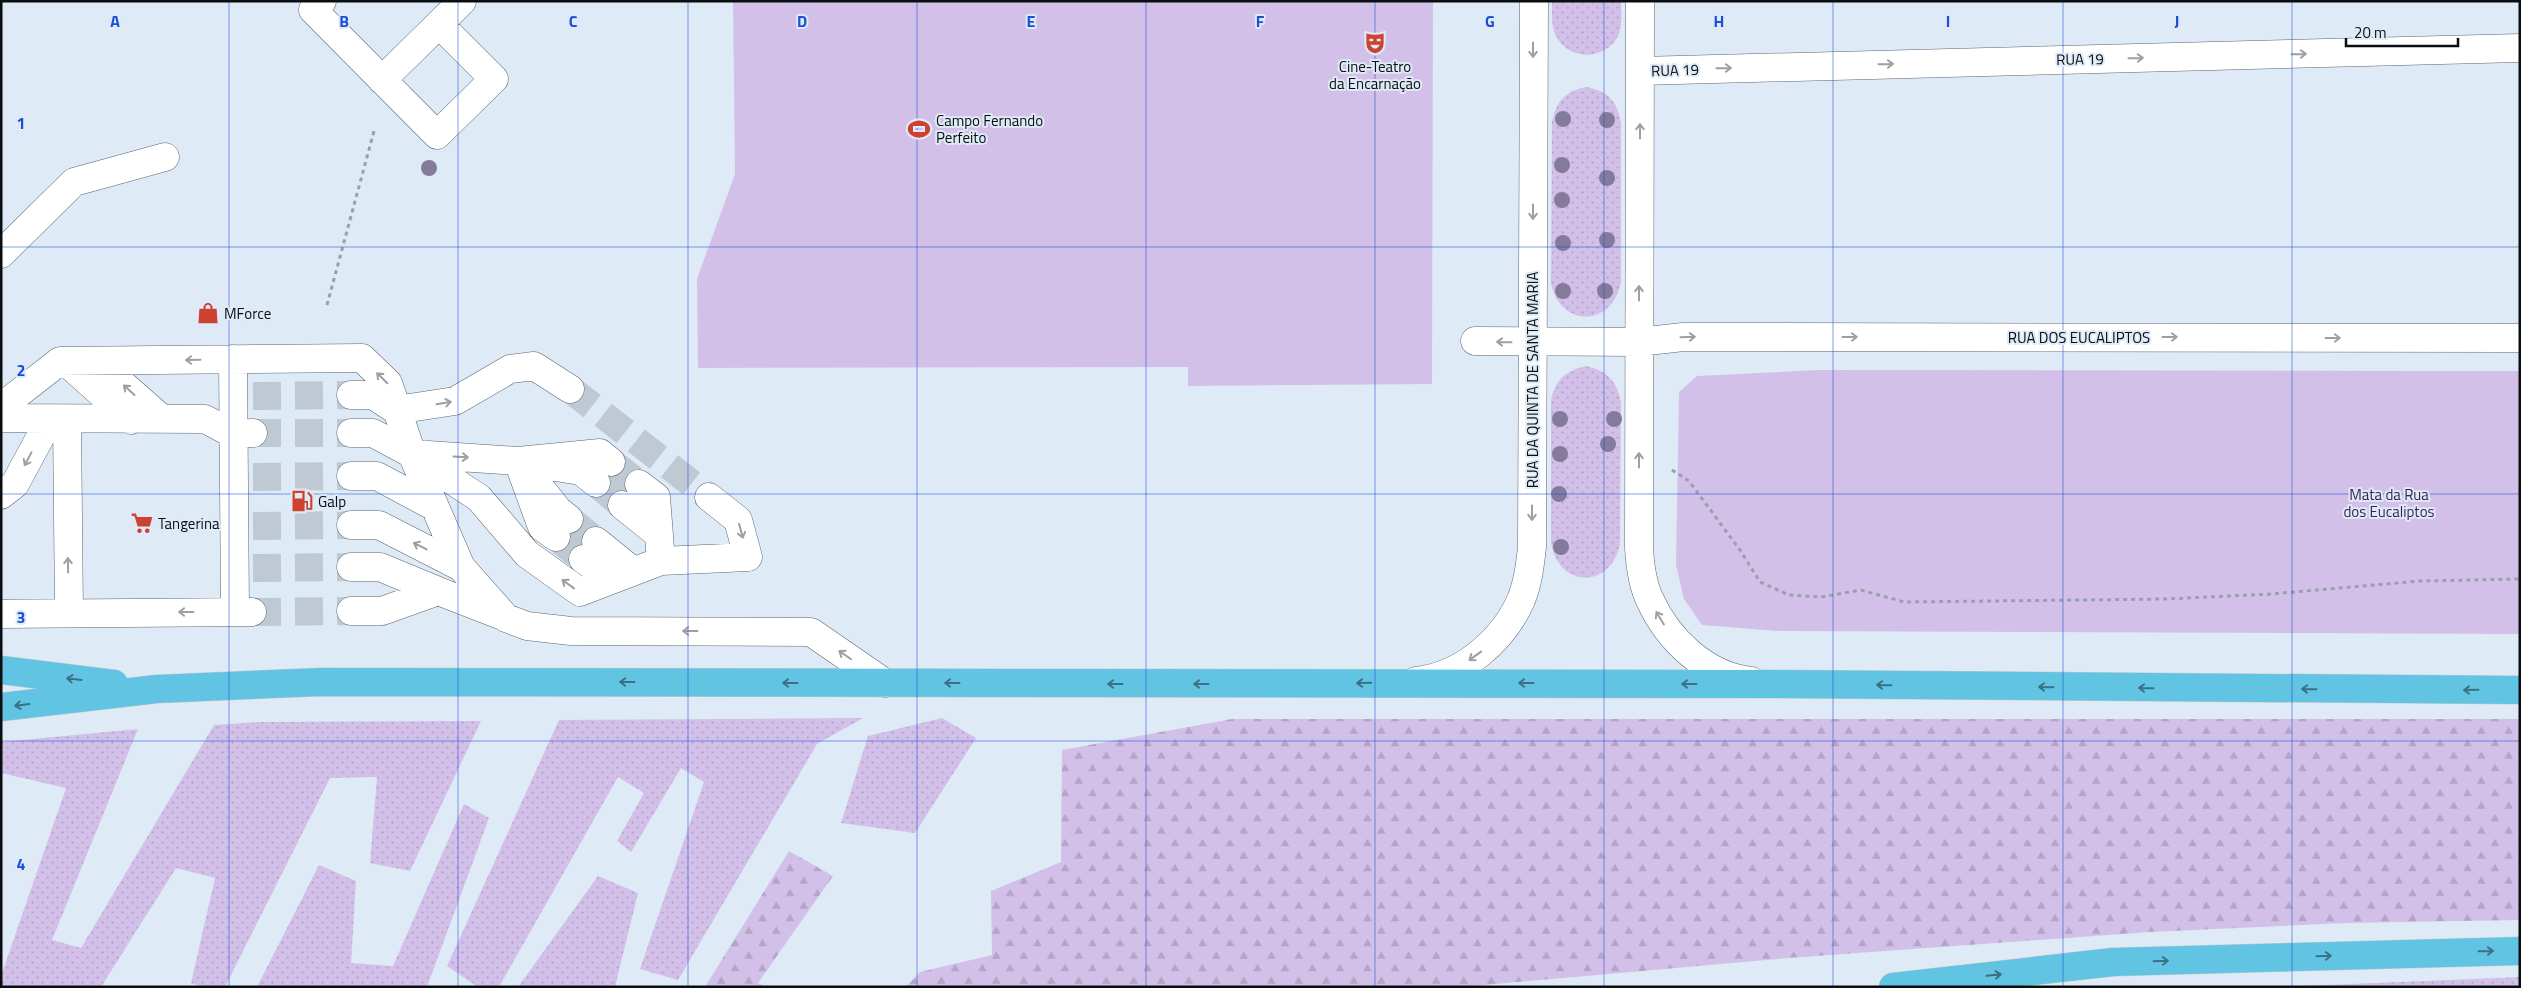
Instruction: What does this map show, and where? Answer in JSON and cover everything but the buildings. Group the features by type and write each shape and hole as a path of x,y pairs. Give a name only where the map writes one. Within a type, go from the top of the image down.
{"highway":[{"path":"1,670 157,689"},
{"path":"1,708 157,689 321,682 1773,684 2520,690"},
{"path":"1893,987 2113,962 2520,951"}],"street":[{"path":"322,1 313,10 437,135 494,79 439,24"},
{"path":"382,80 462,1"},
{"name":"RUA DA QUINTA DE SANTA MARIA","path":"1397,683 1423,680 1448,672 1472,659 1492,643 1509,622 1522,599 1529,574 1532,547 1534,1"},
{"path":"1640,1 1638,548 1641,574 1649,599 1662,622 1678,643 1706,664 1722,673 1747,681 1773,684"},
{"name":"RUA 19","path":"1640,71 2520,48"},
{"path":"1,254 74,182 165,157"},
{"name":"RUA DOS EUCALIPTOS","path":"1475,341 1639,342 1695,337 2520,338"},
{"path":"1,407 60,361 362,358 388,383 412,454 460,567 506,618"},
{"path":"1,614 244,612 243,396 232,359"},
{"path":"65,361 131,420"},
{"path":"96,361 162,419"},
{"path":"351,395 373,396 396,410 455,401 510,369 534,366 570,389"},
{"path":"1,418 205,420 243,434"},
{"path":"1,495 15,484 58,420"},
{"path":"58,420 69,613"},
{"path":"351,433 373,433 412,454 479,498 527,554 580,592 660,561 748,557 738,520 709,496"},
{"path":"412,454 518,461 600,453 604,473"},
{"path":"518,461 542,527 562,528"},
{"path":"351,476 377,476 433,506"},
{"path":"639,484 656,497 660,561"},
{"path":"622,505 658,534"},
{"path":"351,525 379,525 460,567"},
{"path":"590,550 622,575"},
{"path":"351,567 380,567 527,626 571,631 811,632 886,683"},
{"path":"351,611 382,611 438,591"}],"path":[{"path":"327,305 374,130"},
{"path":"1639,461 1666,467 1689,481 1740,550 1760,582 1789,595 1821,597 1861,590 1904,602 2166,598 2271,594 2420,581 2520,579"}],"green space":[{"path":"733,1 1433,1 1432,384 1188,386 1188,367 698,368 697,279 735,174"},
{"path":"1552,1 1621,1 1620,32 1612,44 1596,54 1578,54 1569,50 1562,44 1554,32"},
{"path":"1586,87 1600,91 1610,98 1617,108 1621,122 1621,282 1616,297 1608,308 1586,317 1575,315 1564,308 1556,298 1551,283 1552,122 1556,108 1563,98 1573,91"},
{"path":"1586,366 1600,371 1610,378 1616,387 1621,401 1620,544 1615,559 1607,569 1596,576 1585,578 1574,575 1564,569 1556,558 1551,543 1551,401 1555,387 1562,378 1572,371"},
{"name":"Mata da Rua dos Eucaliptos","path":"1819,370 2520,371 2520,634 1777,631 1702,625 1684,599 1676,565 1679,392 1697,376"},
{"path":"863,718 817,744 678,980 640,969 704,782 681,768 631,852 617,841 644,793 618,777 499,987 478,987 447,966 559,720"},
{"path":"942,718 976,738 915,833 841,823 868,736"},
{"path":"1232,719 2520,719 2520,920 2346,923 2150,932 1788,958 1461,987 906,987 920,972 992,955 991,891 1061,862 1062,750"},
{"path":"481,721 410,871 370,863 377,777 330,778 225,987 203,987 191,983 215,878 176,868 101,987 1,987 1,976 66,788 1,773 1,742 138,729 52,940 81,948 214,725 258,722"},
{"path":"464,804 489,818 427,987 257,987 319,865 356,881 351,963 393,966"},
{"path":"789,851 833,876 758,983 767,987 705,987"},
{"path":"598,876 638,893 615,987 518,987"},
{"path":"2520,977 2520,987 2281,987"}],"tunnel":[{"path":"570,389 709,497"},
{"path":"253,396 351,395"},
{"path":"253,433 351,433"},
{"path":"611,462 639,484"},
{"path":"253,477 351,476"},
{"path":"596,483 622,505"},
{"path":"569,519 596,541"},
{"path":"253,526 351,525"},
{"path":"556,537 583,559"},
{"path":"253,568 351,567"},
{"path":"253,612 351,611"}],"place":[{"name":"Cine-Teatro da Encarnação","path":"1375,43"},
{"name":"Campo Fernando Perfeito","path":"919,129"},
{"name":"MForce","path":"208,313"},
{"name":"Galp","path":"302,501"},
{"name":"Tangerina","path":"142,523"}]}
